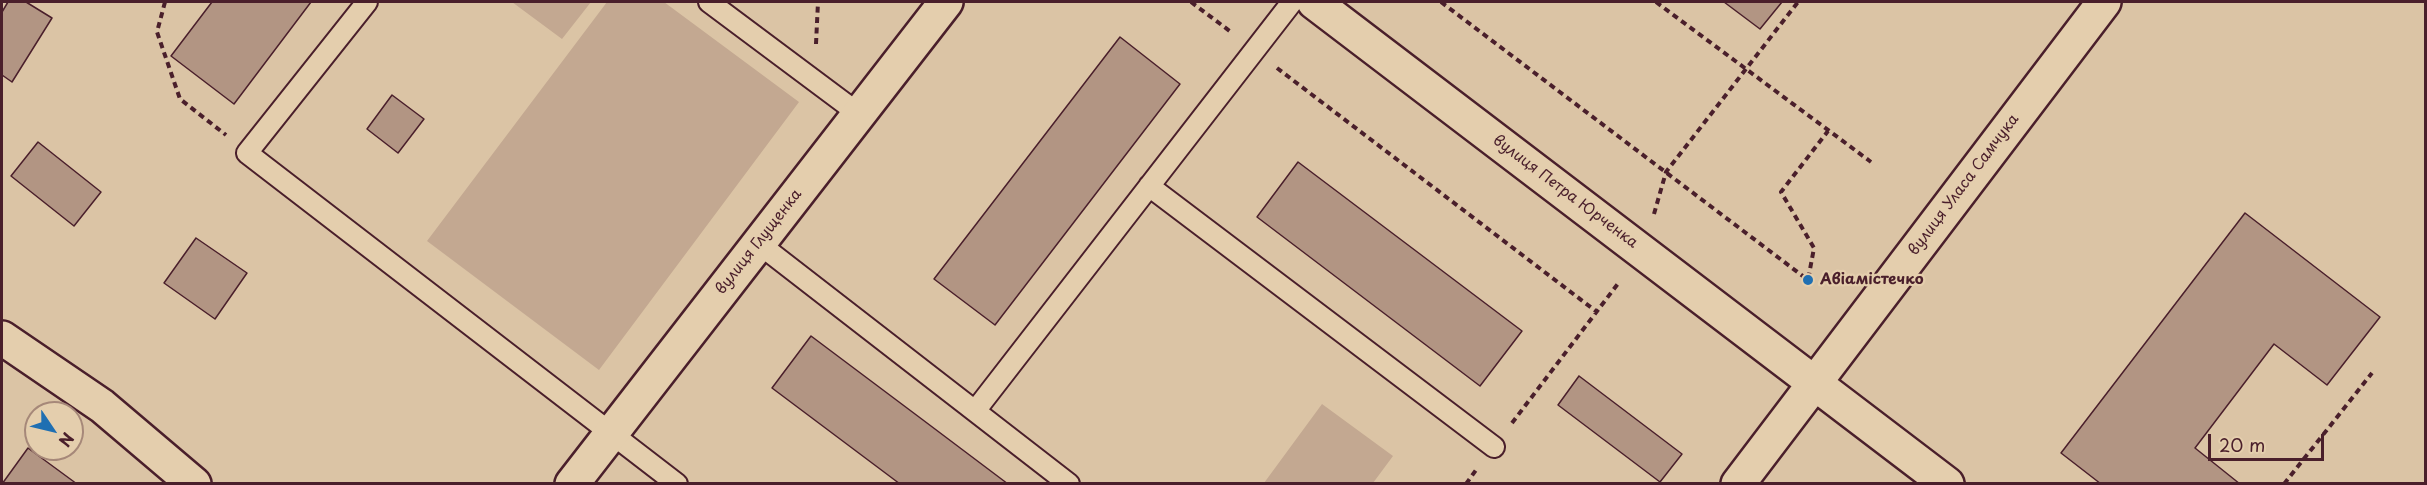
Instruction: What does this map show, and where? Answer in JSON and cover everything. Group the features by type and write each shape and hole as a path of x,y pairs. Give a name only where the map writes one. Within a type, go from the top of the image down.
{"street":[{"name":"вулиця Глущенка","path":"572,483 946,2"},
{"name":"вулиця Петра Юрченка","path":"1314,2 1947,483"},
{"name":"вулиця Уласа Самчука","path":"1738,483 2104,2"},
{"path":"2,338 102,406 194,483"}],"lane":[{"path":"367,2 247,153 677,483"},
{"path":"709,2 859,114"},
{"path":"975,411 1292,2"},
{"path":"1149,186 1494,447"},
{"path":"758,243 1069,483"}],"path":[{"path":"165,2 157,32 180,99 247,153"},
{"path":"815,81 818,2"},
{"path":"1191,2 1597,312"},
{"path":"1441,2 1808,280 1814,248 1781,192 1828,131"},
{"path":"1656,2 1871,162"},
{"path":"1666,172 1798,2"},
{"path":"1466,483 1643,252"},
{"path":"2284,483 2372,373"}],"shaded area":[{"path":"512,2 591,2 562,39"},
{"path":"607,2 664,2 799,102 599,370 427,241"},
{"path":"1322,404 1393,456 1373,483 1264,483"}],"building":[{"path":"8,2 26,2 52,18 12,82 2,75 2,12"},
{"path":"212,2 311,2 234,104 171,56"},
{"path":"1724,2 1782,2 1760,29"},
{"path":"1120,37 1180,84 995,325 934,279"},
{"path":"392,95 424,119 398,153 367,129"},
{"path":"38,142 101,192 74,226 11,176"},
{"path":"1298,162 1522,331 1480,386 1257,217"},
{"path":"2245,213 2380,317 2327,385 2274,344 2195,448 2240,484 2101,484 2061,453"},
{"path":"196,238 247,273 215,319 164,283"},
{"path":"811,336 1008,484 900,484 772,388"},
{"path":"1579,376 1682,454 1660,482 1558,405"},
{"path":"24,454 24,461 46,461 77,484 2,484"}],"place":[{"name":"Авіамістечко","path":"1808,280"}]}
